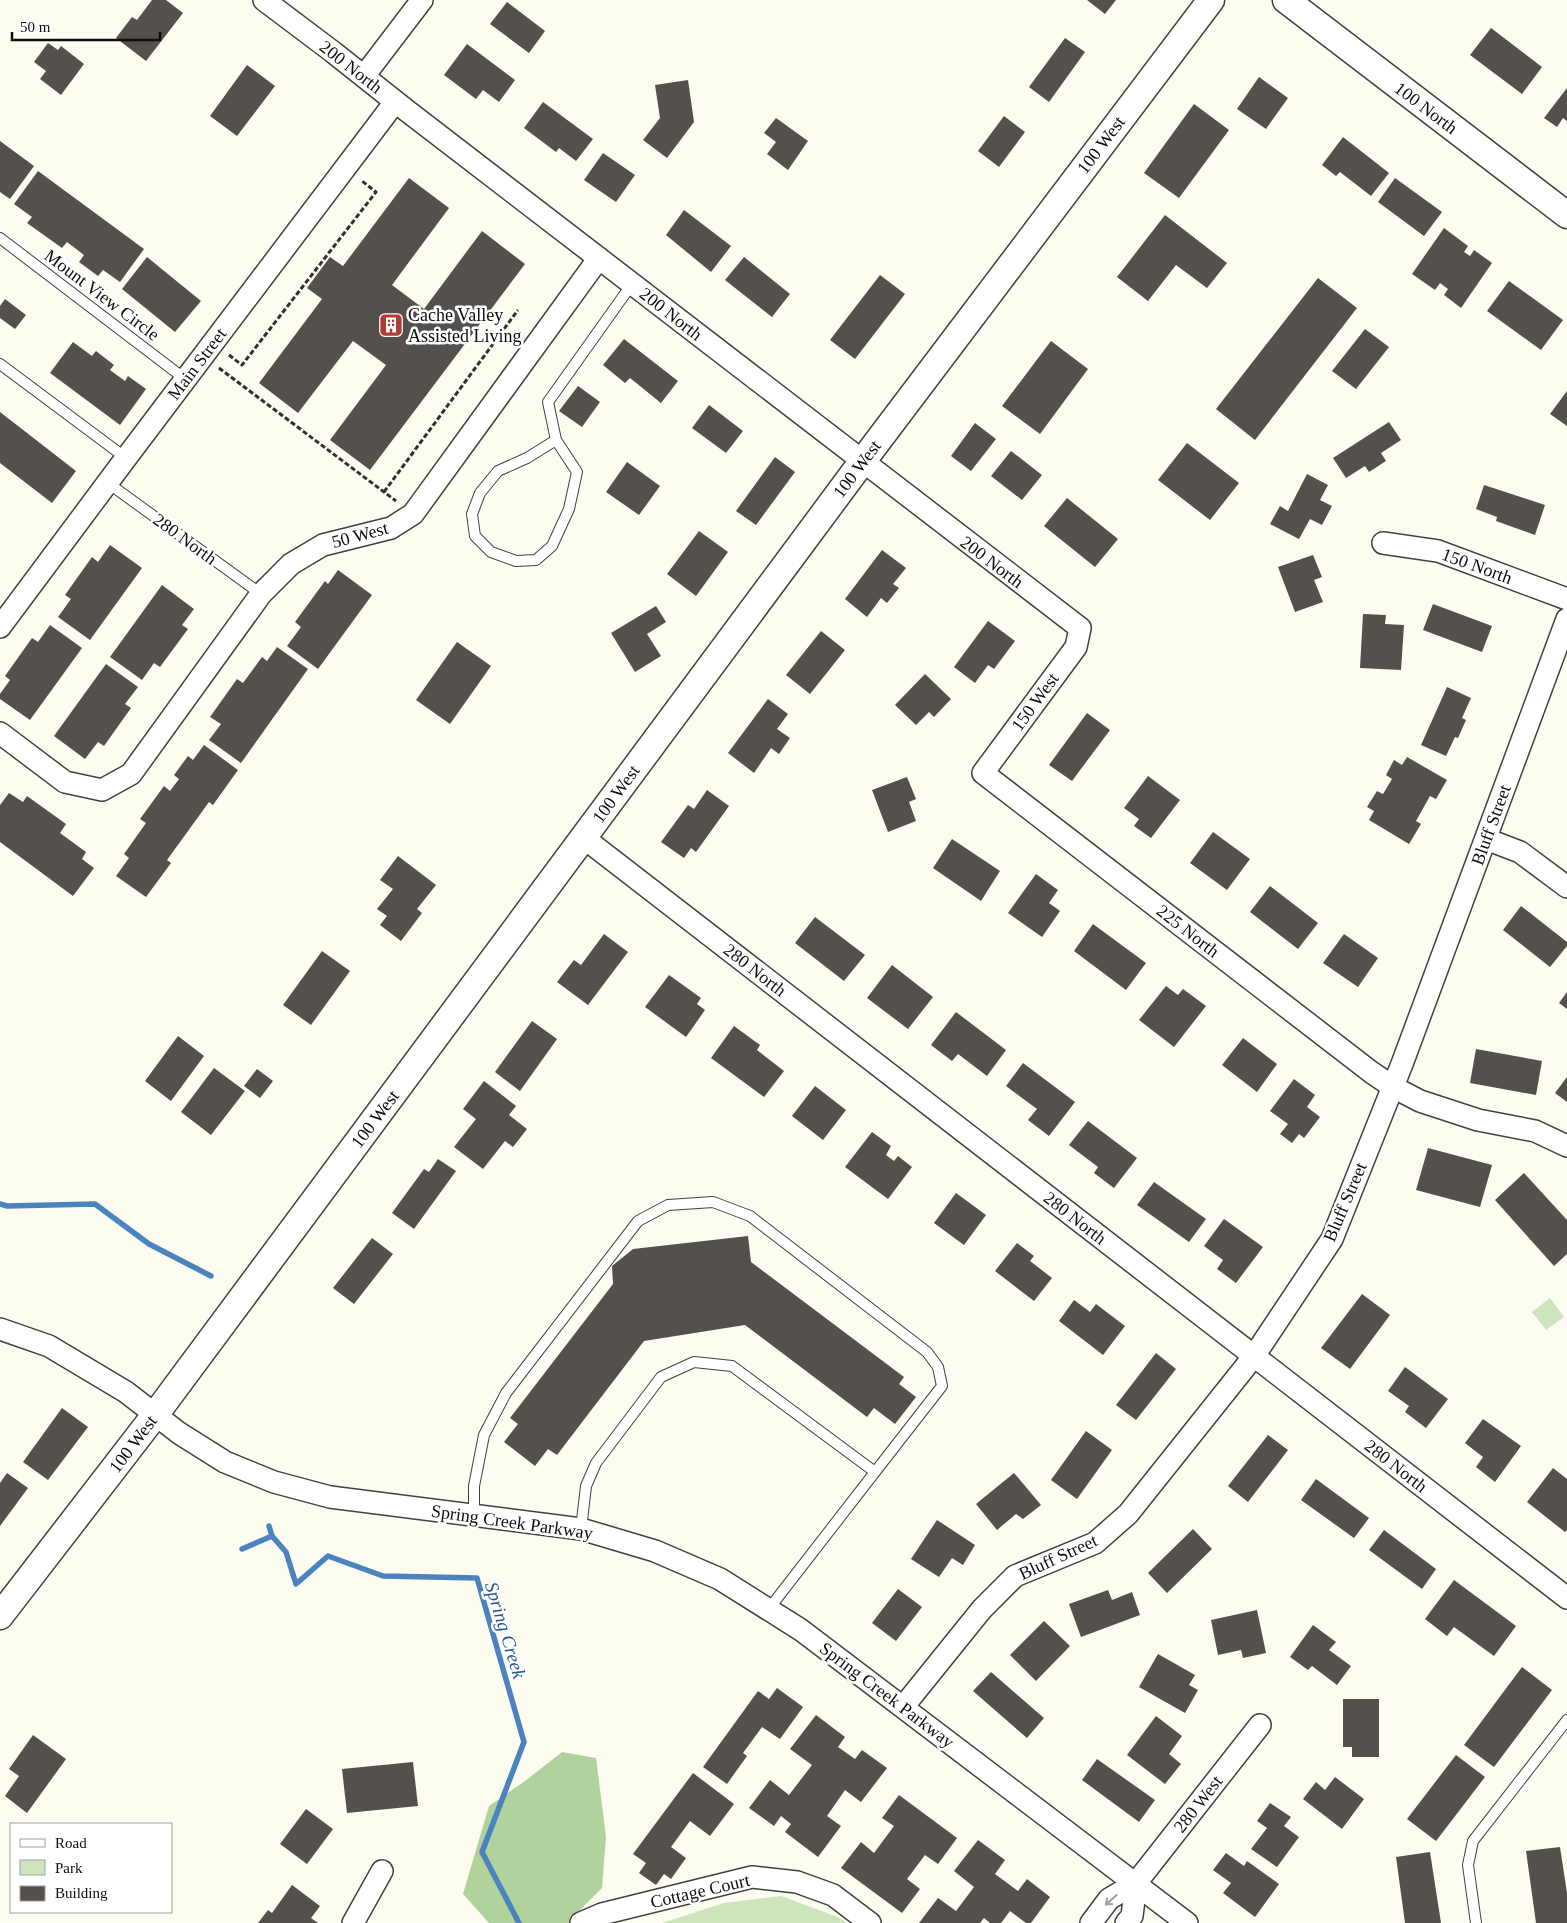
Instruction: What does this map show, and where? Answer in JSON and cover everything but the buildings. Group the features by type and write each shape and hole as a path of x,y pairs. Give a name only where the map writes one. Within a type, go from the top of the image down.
{"street":[{"name":"200 North","path":"264,0 1080,628"},
{"path":"364,76 422,0"},
{"name":"100 West","path":"0,1616 155,1415 862,462 1211,0"},
{"name":"100 North","path":"1286,0 1567,215"},
{"name":"Main Street","path":"0,627 395,102"},
{"name":"50 West","path":"0,733 65,782 102,790 131,774 261,594 291,564 323,545 391,528 412,514 599,258"},
{"name":"150 North","path":"1384,543 1438,551 1567,599"},
{"name":"Bluff Street","path":"903,1707 982,1608 1015,1576 1095,1543 1128,1514 1254,1356 1332,1239 1393,1087 1567,619"},
{"name":"150 West","path":"983,773 1076,647 1080,628"},
{"name":"225 North","path":"983,773 1393,1087 1424,1103 1478,1120 1535,1132 1567,1146"},
{"name":"280 North","path":"584,838 1567,1598"},
{"path":"1486,839 1520,852 1567,887"},
{"name":"Spring Creek Parkway","path":"0,1329 49,1346 126,1392 179,1433 225,1462 274,1482 330,1496 581,1529 655,1551 720,1579 801,1630 1187,1923"},
{"name":"280 West","path":"1136,1883 1260,1725"},
{"path":"353,1923 382,1871"},
{"name":"Cottage Court","path":"582,1923 602,1914 752,1876 797,1882 833,1895 870,1923"},
{"path":"1091,1923 1109,1899 1136,1883"},
{"path":"1126,1923 1132,1916 1136,1883"}],"lane":[{"name":"Mount View Circle","path":"0,238 185,379"},
{"path":"556,440 528,458 498,471 480,494 472,514 475,536 491,552 516,561 536,560 552,546 569,509 577,472 556,440 548,402 632,284"},
{"path":"0,364 126,458"},
{"name":"280 North","path":"108,483 261,594"},
{"path":"474,1516 474,1486 484,1435 506,1394 638,1221 668,1205 712,1202 750,1216 927,1352 938,1367 942,1386 768,1610"},
{"path":"581,1529 586,1486 596,1463 661,1377 694,1362 732,1366 875,1472"},
{"path":"1476,1923 1468,1865 1473,1841 1567,1720"}],"path":[{"path":"214,373 229,354 242,365 376,192 362,181 367,174"},
{"path":"384,492 518,310"},
{"path":"219,367 398,503"}],"green space":[{"path":"1550,1298 1564,1317 1546,1330 1532,1312"},
{"path":"562,1752 596,1758 606,1837 602,1888 571,1919 572,1923 489,1923 463,1894 489,1806"},
{"path":"781,1896 838,1917 847,1923 662,1923 724,1903"}],"waterway":[{"path":"0,1204 7,1206 95,1204 149,1244 211,1276"},
{"path":"269,1526 272,1536"},
{"name":"Spring Creek","path":"242,1549 272,1536 286,1552 296,1584 328,1556 383,1576 477,1578 524,1742 482,1852 519,1923"}],"place":[{"name":"Cache Valley Assisted Living","path":"391,325"}]}
